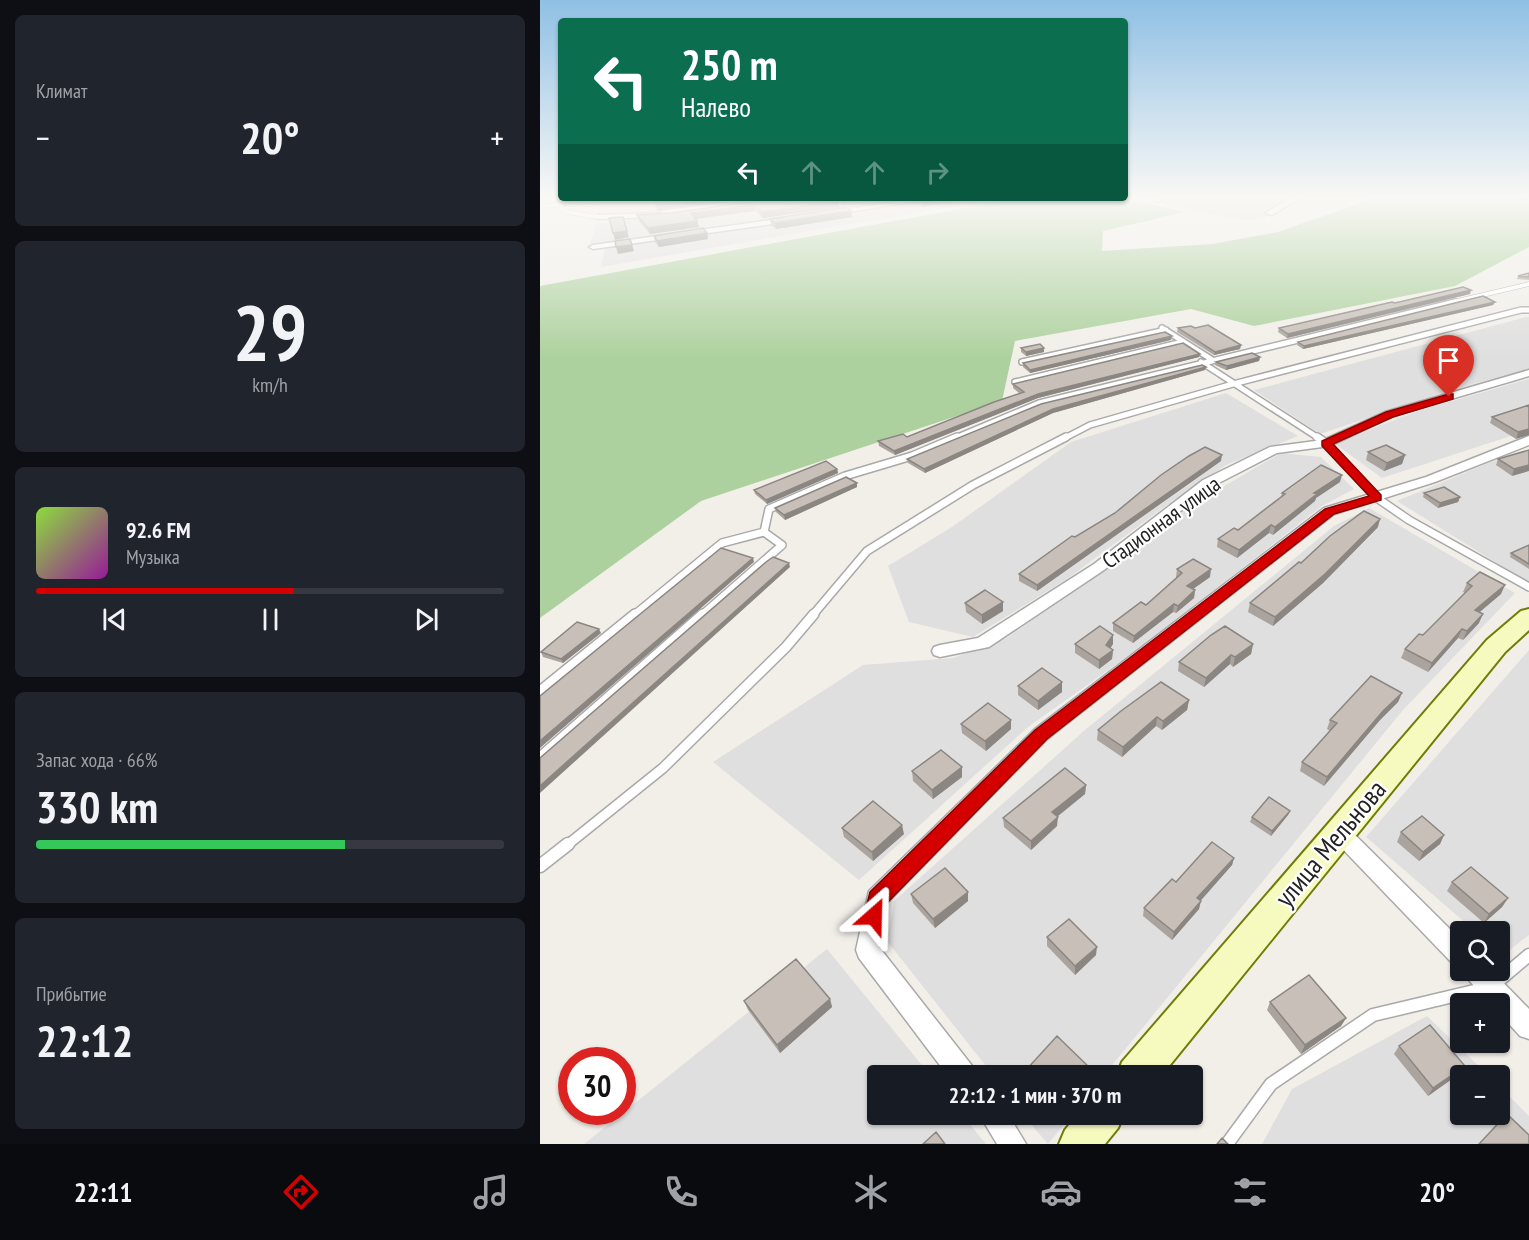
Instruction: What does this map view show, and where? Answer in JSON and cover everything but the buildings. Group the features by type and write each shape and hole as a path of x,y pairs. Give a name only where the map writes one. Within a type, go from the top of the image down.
{"main road":[{"name":"улица Мельнова","path":"1145,1065 1496,646 1529,617"},
{"path":"1079,1144 1095,1125"}],"street":[{"name":"Стадионная улица","path":"940,651 983,643 1098,567 1208,483 1274,450 1326,443 1389,414 1529,373"},
{"path":"956,1065 867,950 878,898 1041,734 1329,511 1377,498 1489,459 1529,440"},
{"path":"1339,832 1450,945"},
{"path":"1485,981 1529,1028"},
{"path":"1000,1125 1013,1144"}],"lane":[{"path":"764,532 769,509 845,476 912,456 1039,403 1211,359 1529,284"},
{"path":"540,866 663,768 786,647 867,550 973,485 1090,425 1233,384 1521,310 1529,310"},
{"path":"1022,362 1163,329 1211,359"},
{"path":"1015,382 1183,342"},
{"path":"1201,362 1326,443 1377,498 1409,520 1529,587"},
{"path":"540,691 722,543 764,532"},
{"path":"540,757 782,545 764,532"},
{"path":"1510,965 1529,955"},
{"path":"1227,1144 1270,1084 1373,1015 1477,981"}],"shaded area":[{"path":"604,251 692,251 601,267"},
{"path":"1529,317 1529,369 1458,388 1320,434 1254,390"},
{"path":"1529,379 1529,430 1382,478 1334,443 1421,410"},
{"path":"1226,393 1298,436 1226,465 1167,505 1067,579 973,637 909,622 888,566 952,527 1071,442"},
{"path":"1529,451 1529,583 1397,501 1493,461"},
{"path":"1281,453 1321,457 1354,489 1322,506 1145,644 1028,727 859,880 713,762 863,665 953,658 1007,638 1188,507"},
{"path":"1369,508 1515,593 1403,710 1112,1065 985,1065 887,941 894,901 1085,730 1334,526"},
{"path":"1529,650 1529,935 1510,950 1510,921 1463,921 1366,837"},
{"path":"827,949 922,1065 867,1065 867,1125 970,1125 986,1144 584,1144 608,1125 636,1125 636,1102"},
{"path":"1427,1016 1450,1038 1450,1053 1465,1053 1478,1065 1450,1065 1450,1125 1510,1125 1510,1097 1529,1116 1529,1144 1262,1144 1292,1089"},
{"path":"1032,1125 1064,1125 1048,1144"}],"green space":[{"path":"728,251 1521,251 1455,286 1254,326 1191,309 1015,341 1002,401 701,501 540,618 540,286"}],"route":[{"path":"874,916 878,898 1041,734 1329,511 1377,498 1326,443 1389,414 1449,397"}]}
